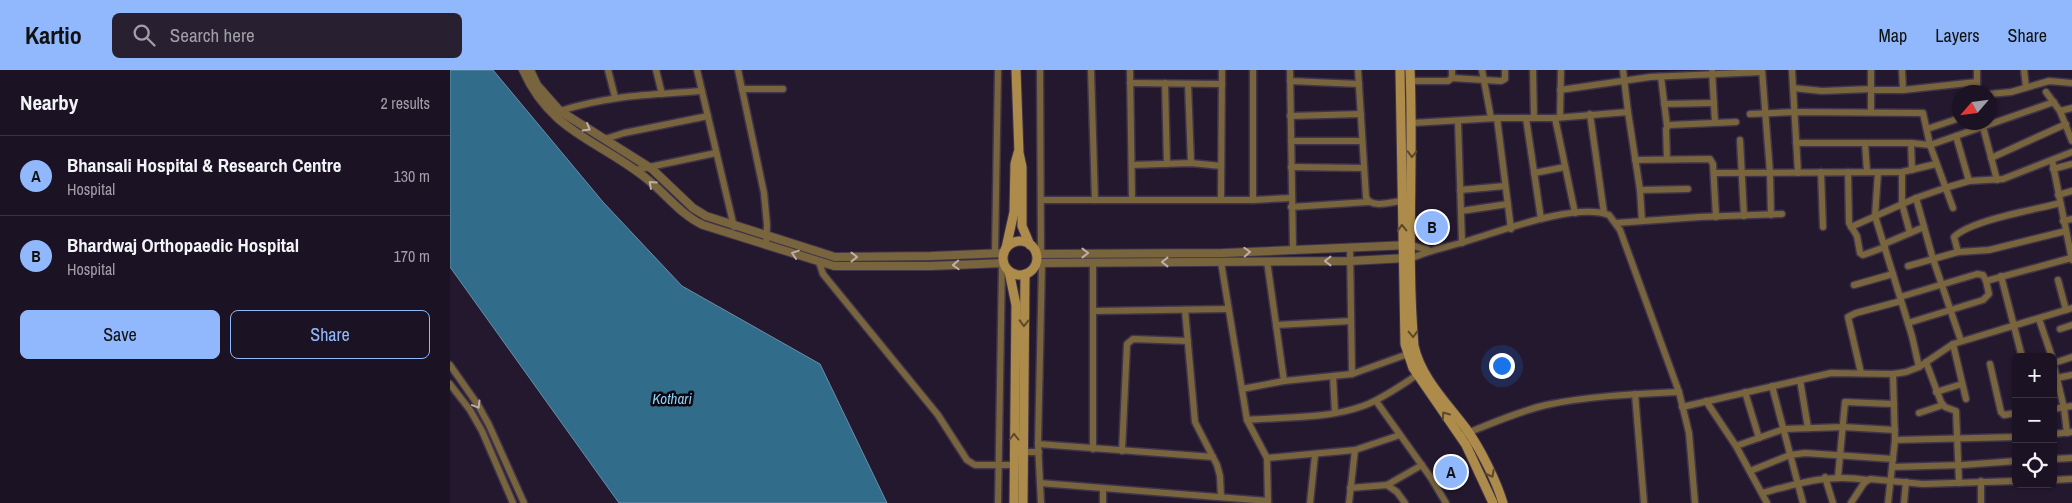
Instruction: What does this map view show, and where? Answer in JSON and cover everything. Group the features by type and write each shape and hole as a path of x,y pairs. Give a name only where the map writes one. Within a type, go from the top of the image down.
{"main road":[{"path":"1005,266 1016,274 1025,274 1031,270 1039,258 1030,245 1022,226 1022,166 1018,153 1016,70"},
{"path":"1400,70 1402,128 1401,201 1407,245"},
{"path":"1410,70 1412,122 1405,344 1417,375 1464,434 1493,503"},
{"path":"1018,153 1015,164 1014,212 1002,252 1016,305 1023,452 1023,503"},
{"path":"1002,252 1017,241 1030,245"},
{"path":"1407,258 1415,353 1429,379 1493,479 1503,503"},
{"path":"1014,503 1019,350 1025,274"}],"street":[{"path":"523,70 532,88 552,114 572,131 635,170 693,220 734,235 834,266 1005,266 998,503"},
{"path":"530,70 537,85 560,111 649,167 698,212 835,257 931,256 1002,252 998,70"},
{"path":"608,70 614,97"},
{"path":"656,70 662,94"},
{"path":"697,70 734,224 734,235"},
{"path":"738,70 764,193 766,245"},
{"path":"1040,70 1041,200 1038,444 1041,503"},
{"path":"1091,70 1095,200"},
{"path":"1130,70 1132,198"},
{"path":"1221,198 1222,70"},
{"path":"1253,70 1253,200"},
{"path":"1290,70 1293,249"},
{"path":"1358,70 1366,197 1368,202"},
{"path":"1452,70 1452,78"},
{"path":"1482,70 1494,118 1511,228"},
{"path":"1411,81 1448,81 1452,78 1503,80 1506,76 1505,70"},
{"path":"1533,70 1534,118"},
{"path":"1560,70 1558,117 1565,167 1575,213"},
{"path":"1623,70 1640,190 1642,220"},
{"path":"1792,70 1798,172"},
{"path":"1871,70 1871,112"},
{"path":"1902,70 1903,90"},
{"path":"1793,88 1822,91 1903,90 1977,82 1977,70"},
{"path":"2024,70 2026,87"},
{"path":"1560,90 1624,80 1762,71 1770,173 1771,215"},
{"path":"1712,73 1715,122"},
{"path":"1660,77 1667,126 1667,159"},
{"path":"1997,93 2011,92 2049,81 2072,83"},
{"path":"1290,82 1359,84"},
{"path":"1130,83 1222,84"},
{"path":"1165,83 1167,164"},
{"path":"1188,84 1191,163"},
{"path":"742,89 783,89"},
{"path":"560,111 614,97 702,91"},
{"path":"2046,92 2060,111 2072,140"},
{"path":"1997,119 2054,102"},
{"path":"1664,104 1714,103"},
{"path":"2060,111 2072,108"},
{"path":"1412,122 1458,122 1494,118 1558,117 1628,112"},
{"path":"1750,114 1921,112 1924,114 1936,164 1953,208"},
{"path":"1290,116 1361,114"},
{"path":"1590,114 1604,213"},
{"path":"605,138 708,116"},
{"path":"1526,118 1541,219"},
{"path":"1927,129 1952,121"},
{"path":"1458,122 1462,243"},
{"path":"1667,126 1736,122"},
{"path":"1991,158 2066,124"},
{"path":"1796,143 1930,144 1969,130"},
{"path":"1984,130 1997,180"},
{"path":"1956,136 1969,182"},
{"path":"1291,141 1362,140"},
{"path":"1740,140 1744,216"},
{"path":"1866,143 1867,172"},
{"path":"1911,143 1912,170"},
{"path":"1851,227 1916,198 1945,188 1969,182 2010,178 2072,152"},
{"path":"635,170 716,153"},
{"path":"1635,160 1709,158 1712,161 1714,173 1716,217"},
{"path":"1986,281 2072,259 2052,160"},
{"path":"1132,165 1191,163 1221,166"},
{"path":"1714,173 1878,173 1902,172 1936,164"},
{"path":"2053,169 2072,164"},
{"path":"1291,167 1364,168"},
{"path":"1534,173 1565,167"},
{"path":"1821,172 1823,227"},
{"path":"1848,172 1849,219 1861,255 1866,255 1924,227"},
{"path":"1902,172 1902,204 1910,233"},
{"path":"1878,173 1875,216 1908,323 1919,367"},
{"path":"1460,190 1505,186"},
{"path":"1640,190 1688,189"},
{"path":"2058,195 2072,191"},
{"path":"1041,200 1132,198 1253,200 1291,198"},
{"path":"1916,198 1933,259 1961,341"},
{"path":"1291,207 1401,201"},
{"path":"1958,252 1954,238 1964,231 1987,222 2060,203"},
{"path":"1461,211 1508,204"},
{"path":"1039,258 1093,262 1350,261 1407,258 1428,250 1462,243 1541,219 1575,213 1604,213 1610,215 1616,223 1679,392 1689,433 1695,503"},
{"path":"1616,223 1642,220 1782,214"},
{"path":"2064,221 2072,219"},
{"path":"1908,266 1958,252 1983,251 2066,231"},
{"path":"1039,258 1407,245 1428,250"},
{"path":"1350,248 1352,374"},
{"path":"1267,261 1284,381"},
{"path":"819,262 823,274 938,415 967,460 975,465 1014,466"},
{"path":"1093,262 1093,449"},
{"path":"1040,483 1268,502 1267,458 1247,420 1221,262"},
{"path":"1854,285 1893,274"},
{"path":"1861,373 1848,317 1977,274 1982,275 1986,281 1989,294 1986,298 1908,323"},
{"path":"2001,276 2021,353"},
{"path":"1682,406 1831,373 1894,374 1919,367 1953,344 2069,309 2058,280"},
{"path":"1093,311 1228,309"},
{"path":"1185,310 1196,422 1220,476 1221,497"},
{"path":"2039,319 2051,353"},
{"path":"1276,325 1351,321"},
{"path":"2060,329 2072,325"},
{"path":"1122,451 1127,344 1134,339 1188,341"},
{"path":"1953,344 1966,399"},
{"path":"1242,389 1284,381 1352,374 1408,354"},
{"path":"2057,361 2072,357"},
{"path":"1926,362 1936,392 1943,405 1956,411 1959,483"},
{"path":"1990,364 2000,412 2004,415 2012,414"},
{"path":"450,365 478,405 524,503"},
{"path":"1888,503 1895,440 1894,374"},
{"path":"1247,420 1351,410 1376,401 1417,375"},
{"path":"2057,434 2070,433 2057,378 2072,375"},
{"path":"1333,376 1335,413"},
{"path":"1800,380 1808,428"},
{"path":"450,384 470,410 482,431 513,503"},
{"path":"1936,392 1962,384"},
{"path":"1772,386 1803,503"},
{"path":"1464,434 1526,410 1545,405 1572,400 1679,392"},
{"path":"1745,392 1759,438"},
{"path":"1635,394 1644,503"},
{"path":"1376,401 1422,465 1446,503"},
{"path":"1706,401 1736,446 1767,503"},
{"path":"1838,476 1844,404 1846,401 1894,404"},
{"path":"1919,413 1943,405"},
{"path":"2057,409 2072,406"},
{"path":"1736,446 1784,429 1843,427 1895,430"},
{"path":"1267,458 1355,450 1400,435"},
{"path":"1895,440 2012,437"},
{"path":"1038,444 1213,457"},
{"path":"1349,503 1355,450"},
{"path":"1023,452 1039,452"},
{"path":"1750,471 1790,455 1817,454 1893,459"},
{"path":"1310,503 1315,455"},
{"path":"2057,459 2072,458"},
{"path":"1892,467 1959,465 2012,460"},
{"path":"1350,488 1387,485 1422,465"},
{"path":"1762,493 1825,477 1838,476 1922,484 2012,481"},
{"path":"1825,477 1833,503"},
{"path":"2057,480 2072,479"},
{"path":"1851,503 1867,480"},
{"path":"1981,481 1981,503"},
{"path":"1904,503 1906,482"},
{"path":"1387,485 1397,492 1405,503"},
{"path":"1103,488 1103,503"}],"water":[{"name":"Kothari","path":"450,70 493,70 603,202 682,286 820,364 887,503 619,503 450,267"}],"place":[{"name":"Bhardwaj Orthopaedic Hospital","path":"1432,227"},
{"name":"Bhansali Hospital & Research Centre","path":"1451,472"}]}
